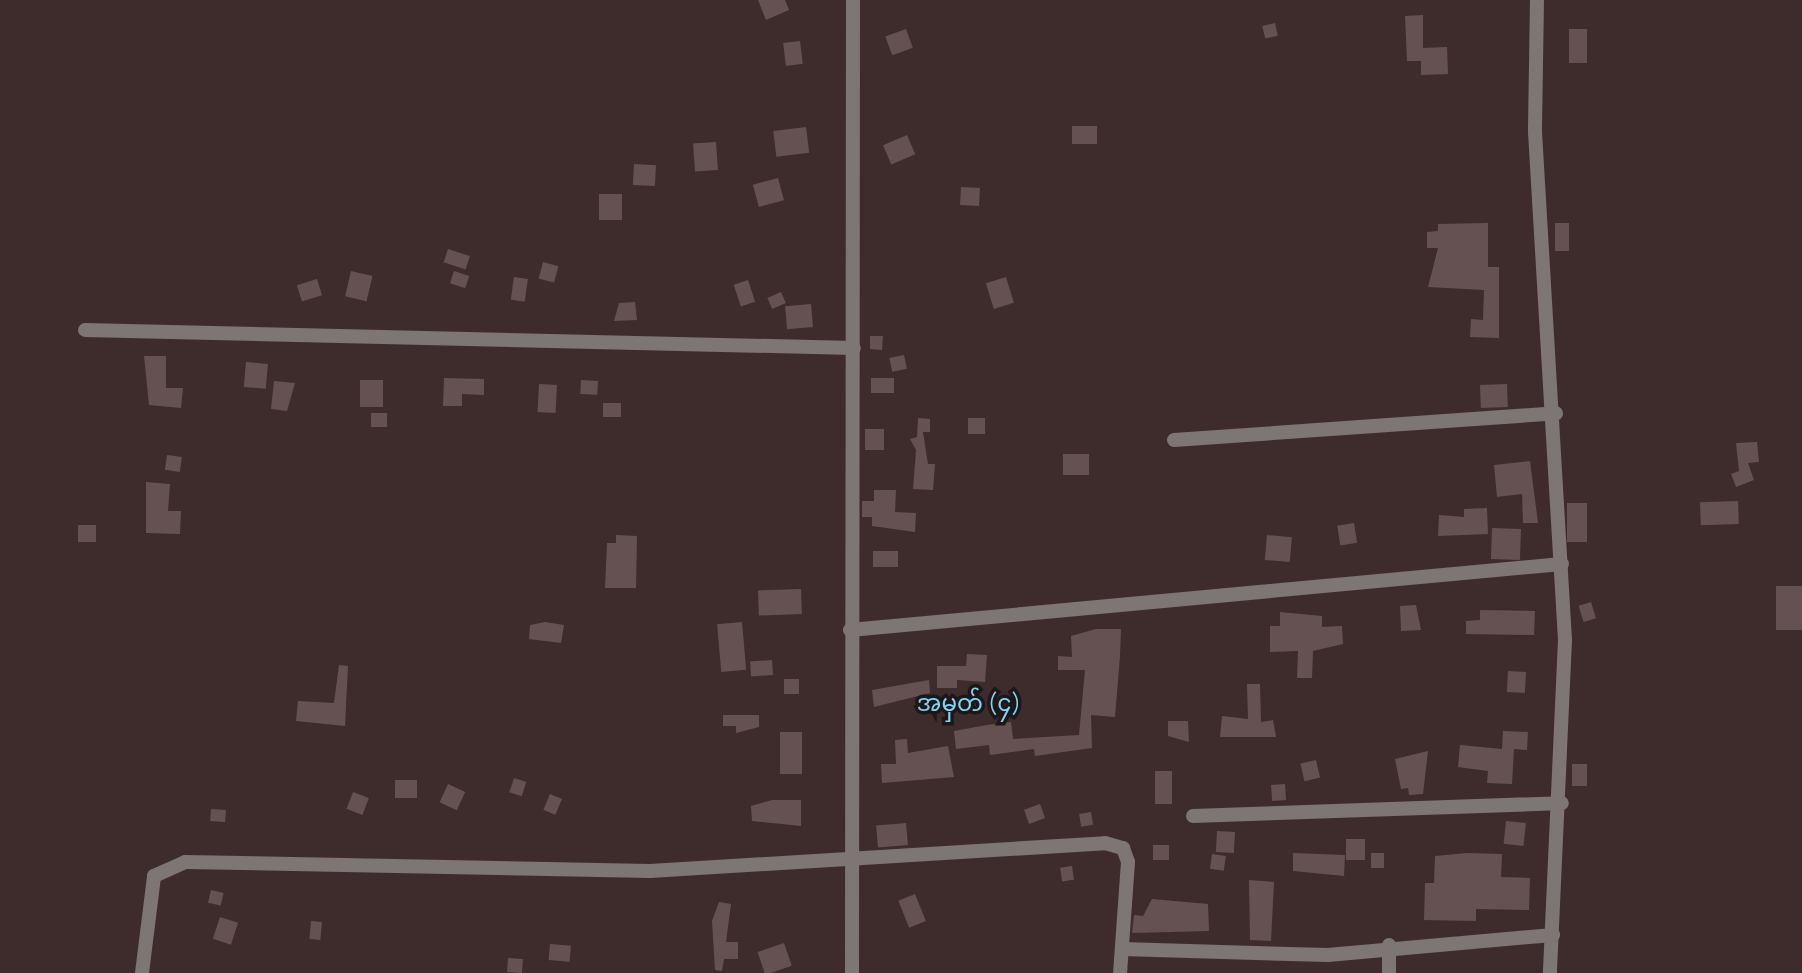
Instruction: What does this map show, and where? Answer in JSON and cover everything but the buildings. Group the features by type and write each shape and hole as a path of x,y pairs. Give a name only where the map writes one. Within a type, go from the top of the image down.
{"street":[{"path":"852,973 850,630 854,348 853,0"},
{"path":"1537,0 1535,132 1556,413 1562,564 1562,803 1550,973"},
{"path":"85,330 854,348"},
{"path":"1174,440 1556,413"},
{"path":"850,630 1562,564"},
{"path":"1193,816 1562,803"},
{"path":"142,973 154,876 185,862 650,871 851,863 1105,843 1123,848 1128,862 1121,973"},
{"path":"1122,949 1328,955 1389,945 1553,935"},
{"path":"1389,945 1389,973"}],"district":[{"name":"အမှတ် (၄)","path":"969,702"}]}
